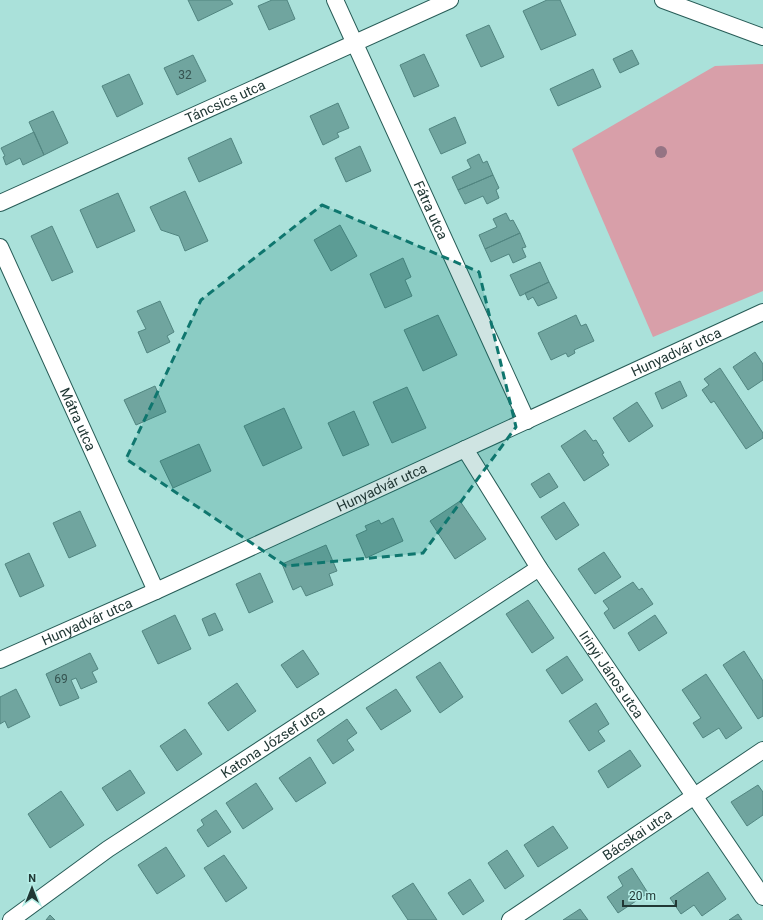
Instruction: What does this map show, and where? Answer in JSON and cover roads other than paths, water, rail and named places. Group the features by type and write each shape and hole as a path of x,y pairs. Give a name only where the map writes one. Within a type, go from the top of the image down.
{"street":[{"name":"Fátra utca","path":"335,0 527,421"},
{"name":"Táncsics utca","path":"0,203 450,0"},
{"path":"663,0 763,37"},
{"name":"Mátra utca","path":"0,247 156,591"},
{"name":"Hunyadvár utca","path":"0,660 156,591 763,312"},
{"name":"Irinyi János utca","path":"465,449 539,568 763,897"},
{"name":"Katona József utca","path":"11,920 108,849 539,568"},
{"name":"Bácskai utca","path":"510,920 763,750"}]}
